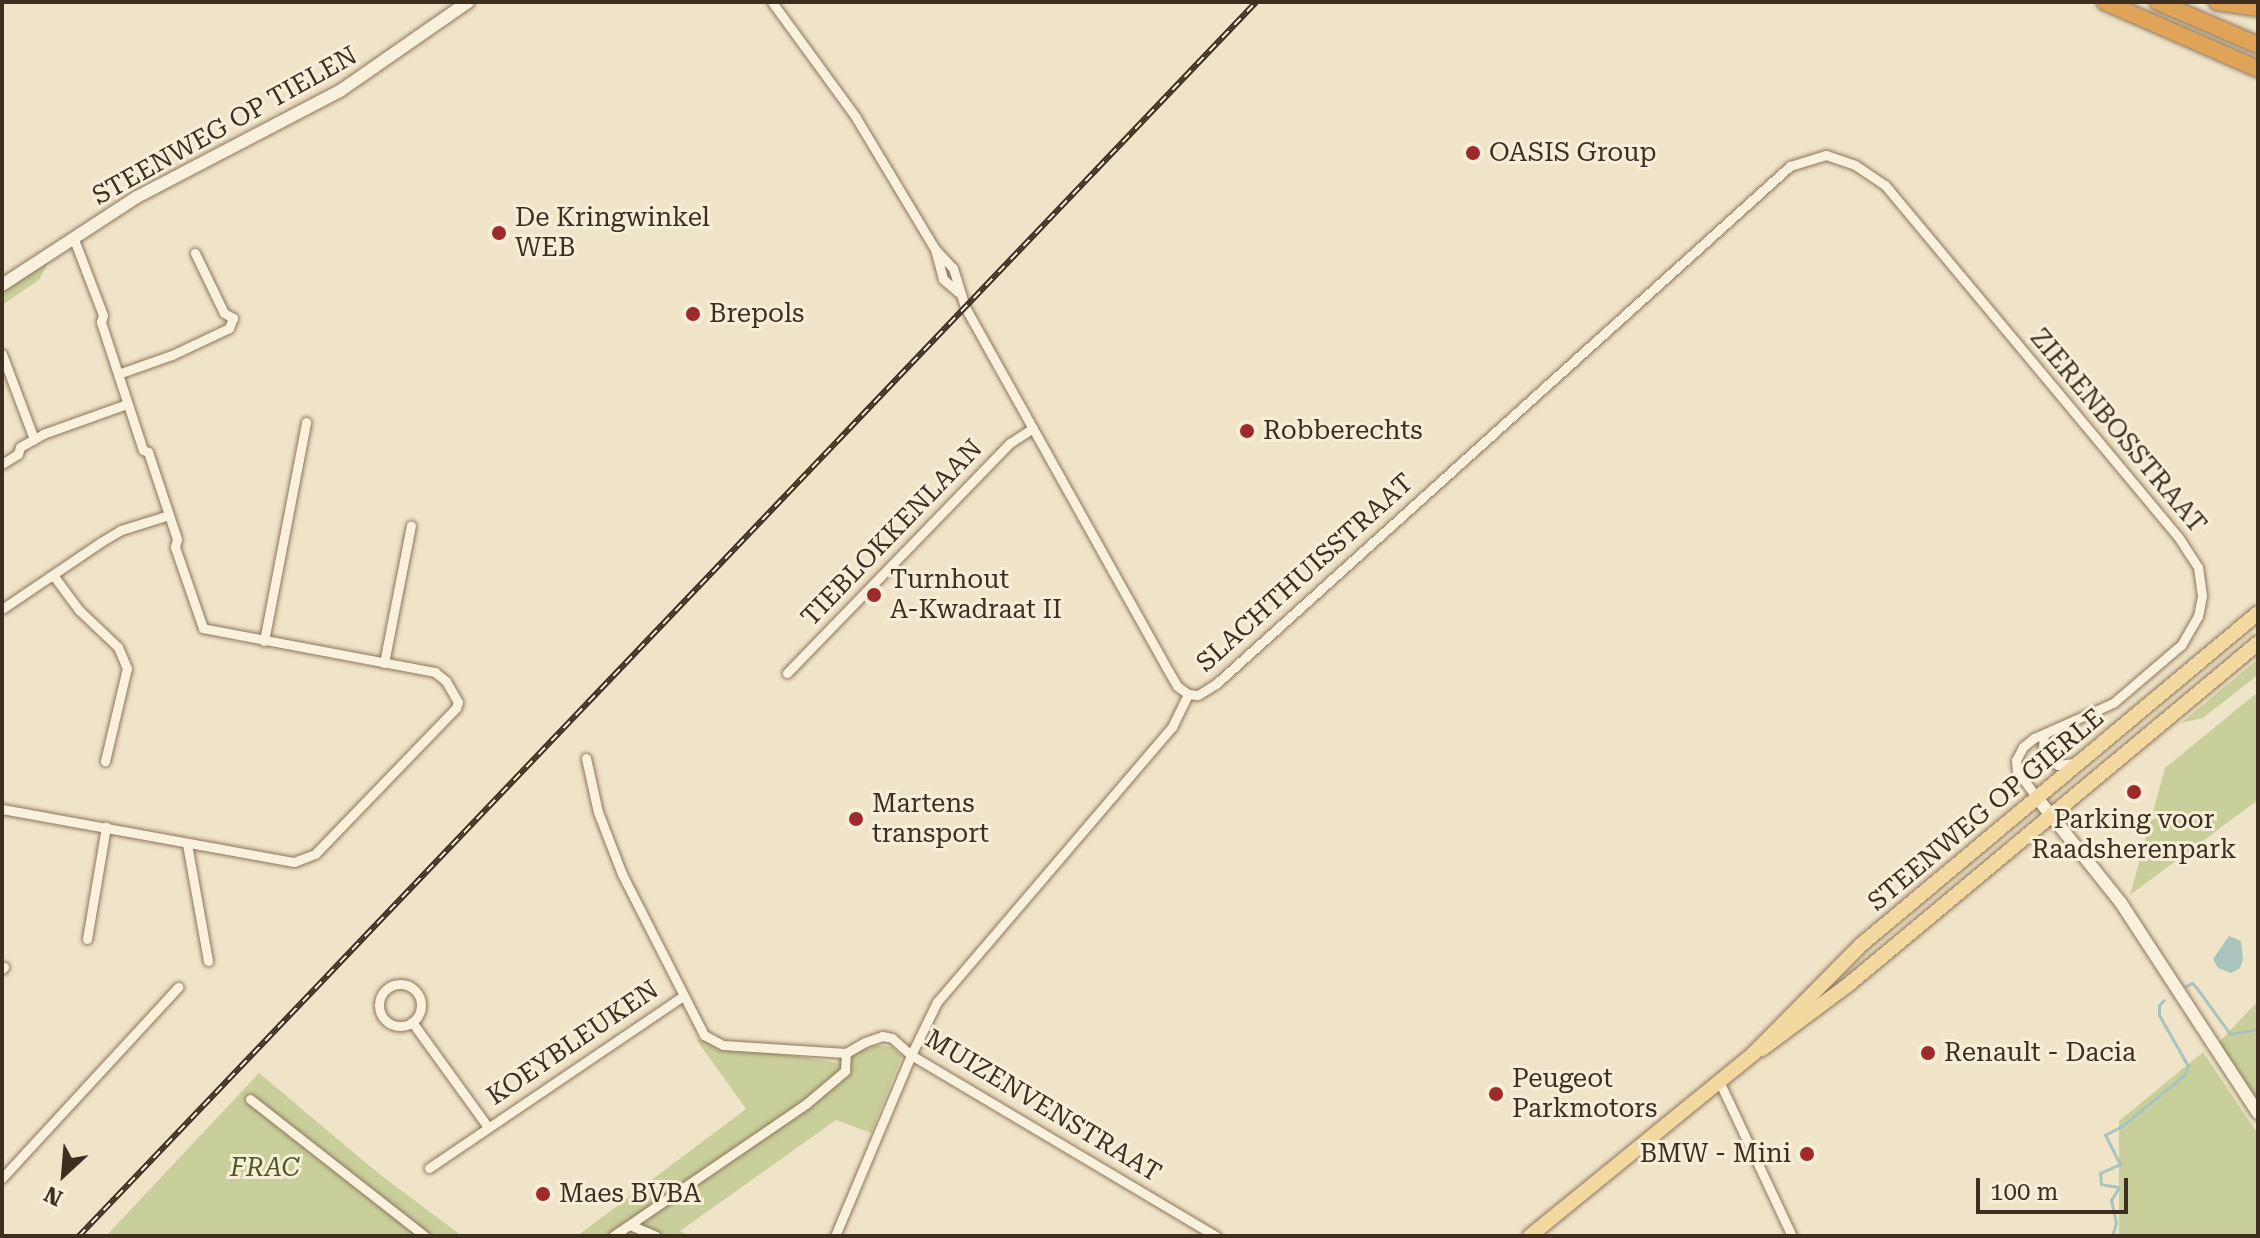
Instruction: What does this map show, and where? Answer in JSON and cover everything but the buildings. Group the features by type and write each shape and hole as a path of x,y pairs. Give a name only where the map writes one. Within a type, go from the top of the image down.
{"highway":[{"path":"2105,2 2258,69"},
{"path":"2158,2 2258,45"},
{"path":"2217,2 2258,8"}],"main road":[{"name":"STEENWEG OP GIERLE","path":"1530,1236 1754,1053 1862,944 2258,613"},
{"name":"STEENWEG OP GIERLE","path":"1754,1053 1778,1040 1848,985 2258,643"}],"street":[{"name":"STEENWEG OP TIELEN","path":"2,285 73,237 207,157 340,91 468,2"},
{"path":"772,2 855,116 935,249 953,268 958,292 1033,428 1177,686 1188,694"},
{"name":"ZIERENBOSSTRAAT","path":"1790,166 1826,155 1855,165 1885,185 2179,538 2198,567 2202,596 2198,616 2181,645 2113,703 2044,734 2023,747 2016,766 2038,799"},
{"name":"SLACHTHUISSTRAAT","path":"835,1236 911,1055 937,1002 1172,727 1188,694 1207,691 1790,166"},
{"path":"2,809 294,862 315,854 456,708 458,702 440,674 203,628 175,547 177,539 148,452 143,450 127,404 101,322 103,315 73,237"},
{"path":"118,374 172,355 229,328 233,318 224,313 195,253"},
{"path":"2,354 34,439"},
{"path":"2,464 34,439 127,404"},
{"path":"264,641 306,422"},
{"name":"TIEBLOKKENLAAN","path":"787,673 1010,443 1033,428"},
{"path":"2,609 121,530 169,515"},
{"path":"384,663 411,526"},
{"path":"53,575 79,610 118,647 127,668 105,761"},
{"path":"2044,734 2043,749 2048,760 2058,765 2080,763"},
{"name":"MUIZENVENSTRAAT","path":"586,758 598,812 622,874 704,1035 723,1045 846,1053 882,1036 900,1041 911,1055 1216,1236"},
{"path":"2038,799 2121,903 2258,1113"},
{"path":"87,939 106,827"},
{"path":"187,844 208,961"},
{"path":"406,984 414,989 421,1006 412,1022 396,1026 382,1017 379,1000 388,987 406,984"},
{"path":"2,1178 178,987"},
{"name":"KOEYBLEUKEN","path":"429,1168 683,996"},
{"name":"KOEYBLEUKEN","path":"412,1022 488,1127"},
{"path":"613,1236 807,1103 845,1071 846,1053"},
{"path":"1719,1081 1792,1236"},
{"path":"250,1099 425,1236"},
{"path":"630,1225 656,1236"}],"green space":[{"path":"49,261 39,280 2,305 2,292"},
{"path":"2258,659 2258,675 2203,718 2181,723"},
{"path":"2258,692 2258,800 2130,895 2165,768"},
{"path":"2258,1001 2258,1104 2218,1043"},
{"path":"696,1039 838,1063 840,1056 878,1045 892,1047 902,1056 871,1133 836,1120 680,1231 690,1236 577,1236 746,1109"},
{"path":"2203,1052 2258,1134 2258,1236 2119,1236 2119,1121"},
{"name":"FRAC","path":"259,1073 378,1173 462,1236 106,1236"}],"water":[{"path":"2229,936 2241,941 2243,960 2240,968 2231,973 2218,968 2213,959"}],"waterway":[{"path":"2186,986 2192,983 2196,987 2230,1034 2258,1029"},
{"path":"2258,995 2258,1009"},
{"path":"2112,1236 2116,1223 2111,1200 2119,1187 2101,1184 2100,1173 2120,1164 2105,1135 2122,1126 2184,1075 2188,1066 2159,1015 2159,1005 2164,1000"}],"railway":[{"path":"79,1236 1256,2"}],"place":[{"name":"OASIS Group","path":"1473,153"},
{"name":"De Kringwinkel WEB","path":"499,233"},
{"name":"Brepols","path":"693,314"},
{"name":"Robberechts","path":"1247,431"},
{"name":"Turnhout A-Kwadraat II","path":"874,595"},
{"name":"Parking voor Raadsherenpark","path":"2134,792"},
{"name":"Martens transport","path":"856,819"},
{"name":"Renault - Dacia","path":"1928,1053"},
{"name":"Peugeot Parkmotors","path":"1496,1094"},
{"name":"BMW - Mini","path":"1807,1154"},
{"name":"Maes BVBA","path":"543,1194"}]}
